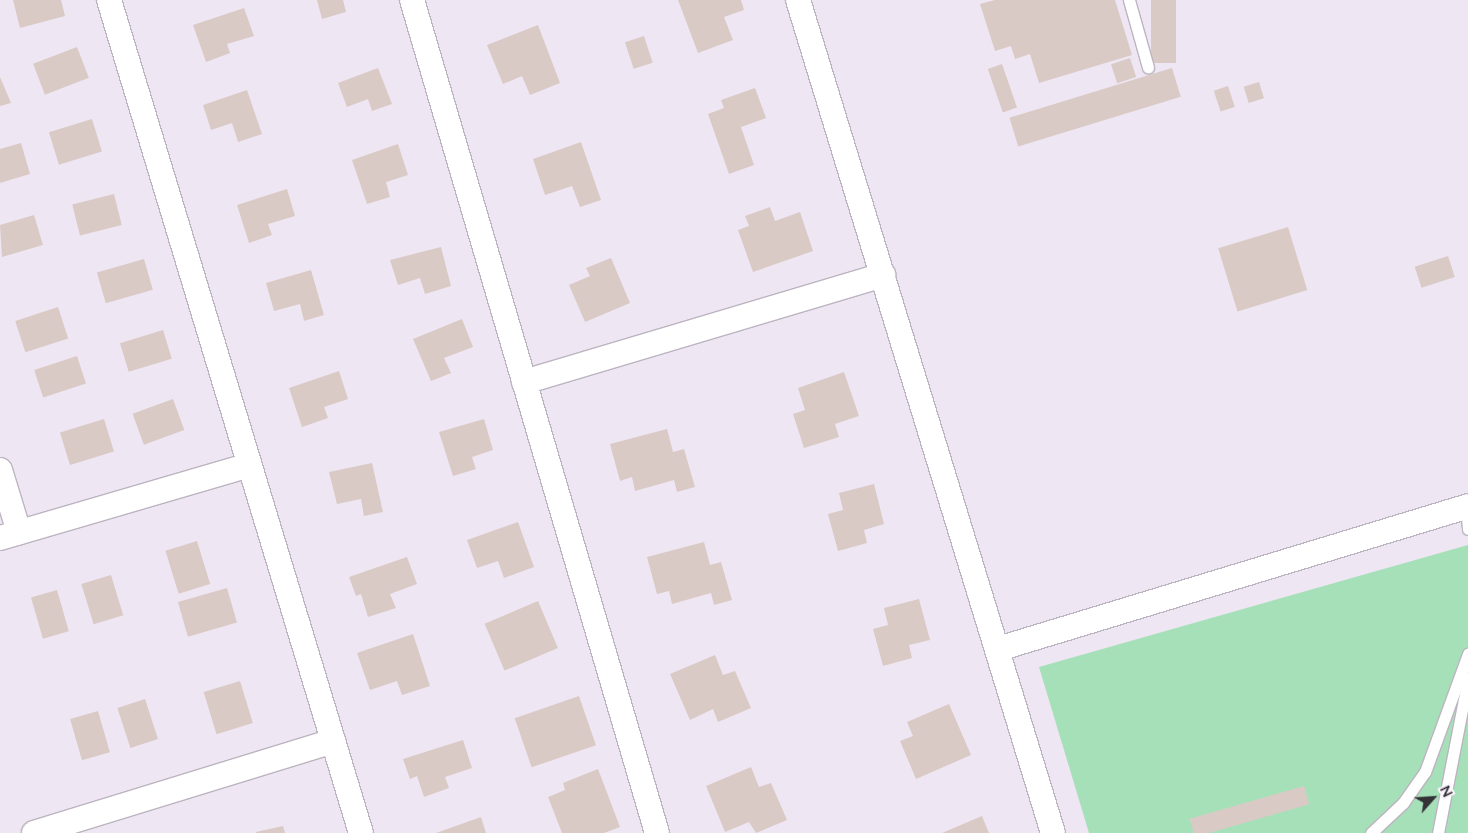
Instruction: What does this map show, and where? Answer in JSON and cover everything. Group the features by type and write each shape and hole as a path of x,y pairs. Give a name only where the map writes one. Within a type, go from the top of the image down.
{"street":[{"path":"109,0 361,833"},
{"path":"412,0 657,833"},
{"path":"798,0 1053,833"},
{"path":"524,382 883,275"},
{"path":"0,470 9,535 250,465"},
{"path":"998,649 1467,514"},
{"path":"34,833 333,742"}],"lane":[{"path":"1129,0 1148,67"},
{"path":"1371,833 1403,803 1425,772 1468,654"},
{"path":"1438,833 1468,678"}],"green space":[{"path":"1468,545 1468,833 1089,833 1039,667"}],"building":[{"path":"13,0 61,0 65,16 20,28"},
{"path":"317,0 343,0 346,12 322,19"},
{"path":"678,0 741,0 744,10 724,17 733,40 698,53"},
{"path":"995,0 1115,0 1132,55 1039,83 1030,54 1015,59 1011,46 995,51 980,4"},
{"path":"1151,0 1176,0 1176,63 1151,63"},
{"path":"244,8 254,36 227,44 230,53 206,62 193,25"},
{"path":"538,25 560,83 530,95 522,76 503,84 487,45"},
{"path":"644,36 653,63 634,69 625,42"},
{"path":"77,47 89,78 45,95 33,64"},
{"path":"1130,58 1136,77 1117,83 1111,64"},
{"path":"1002,64 1017,107 1003,112 988,69"},
{"path":"378,68 392,104 372,111 368,99 347,107 338,83"},
{"path":"1172,68 1181,97 1018,146 1009,118"},
{"path":"0,77 11,103 0,106"},
{"path":"1259,82 1264,98 1249,103 1244,87"},
{"path":"1228,86 1235,107 1221,112 1214,91"},
{"path":"755,88 766,118 741,127 754,165 729,174 708,114 724,108 721,100"},
{"path":"247,90 262,134 238,142 232,123 211,130 203,105"},
{"path":"92,119 102,152 59,165 49,132"},
{"path":"581,142 601,200 580,207 572,186 545,195 533,159"},
{"path":"21,143 30,174 0,183 0,149"},
{"path":"398,144 408,175 386,182 390,197 367,204 352,160"},
{"path":"287,189 295,216 268,224 272,235 249,243 237,205"},
{"path":"114,194 122,225 80,235 72,204"},
{"path":"770,207 775,221 800,212 813,251 753,272 738,230 749,226 745,216"},
{"path":"34,215 43,245 2,257 0,225"},
{"path":"1288,227 1307,290 1237,311 1218,248"},
{"path":"441,247 451,286 425,294 420,278 398,285 390,260"},
{"path":"1448,256 1455,277 1422,288 1415,267"},
{"path":"611,258 630,303 585,322 569,285 590,276 586,268"},
{"path":"144,259 153,290 106,303 97,273"},
{"path":"311,270 324,315 304,321 300,304 274,311 266,283"},
{"path":"58,307 68,338 25,352 15,321"},
{"path":"462,319 473,347 444,358 451,373 431,381 413,339"},
{"path":"163,330 172,359 129,372 120,343"},
{"path":"77,356 86,384 43,397 34,370"},
{"path":"339,371 348,399 324,407 328,418 302,427 289,388"},
{"path":"844,372 859,416 835,424 839,437 804,448 793,414 805,410 798,388"},
{"path":"173,399 184,430 144,445 133,414"},
{"path":"104,419 114,452 70,465 60,432"},
{"path":"484,419 493,450 472,457 476,469 453,476 439,432"},
{"path":"667,429 673,452 684,449 695,487 677,492 674,480 635,491 632,477 620,481 610,444"},
{"path":"372,463 383,512 364,516 361,499 337,504 329,472"},
{"path":"874,484 884,524 864,530 867,543 838,551 828,514 843,510 839,493"},
{"path":"518,522 534,567 504,578 498,561 477,568 467,540"},
{"path":"197,541 210,584 179,594 165,551"},
{"path":"704,542 710,565 721,562 732,600 714,605 711,593 672,604 669,591 657,594 647,557"},
{"path":"407,557 417,584 390,594 396,608 368,617 361,594 356,596 349,577"},
{"path":"111,575 123,615 94,624 81,584"},
{"path":"227,588 237,623 188,637 178,602"},
{"path":"57,590 69,631 43,639 31,597"},
{"path":"919,599 930,640 909,645 912,658 883,666 873,629 888,625 884,608"},
{"path":"538,601 558,648 505,671 485,624"},
{"path":"413,634 430,686 402,695 397,681 370,690 357,653"},
{"path":"715,655 723,675 735,671 751,708 718,722 713,709 690,720 670,674"},
{"path":"240,681 253,723 217,734 204,692"},
{"path":"579,696 596,745 532,767 515,718"},
{"path":"145,699 158,739 130,748 117,708"},
{"path":"949,704 971,755 916,779 900,741 913,736 907,722"},
{"path":"98,711 110,752 82,760 70,719"},
{"path":"463,740 472,768 445,777 449,788 424,797 417,776 410,779 403,759"},
{"path":"751,767 759,787 771,783 787,820 756,833 749,822 725,832 706,786"},
{"path":"598,769 620,827 604,833 562,833 548,797 565,790 563,783"},
{"path":"1304,786 1309,804 1209,833 1194,833 1190,819"},
{"path":"982,816 989,833 942,833"},
{"path":"481,817 486,833 436,833"},
{"path":"283,826 285,833 256,833 256,832"}]}
